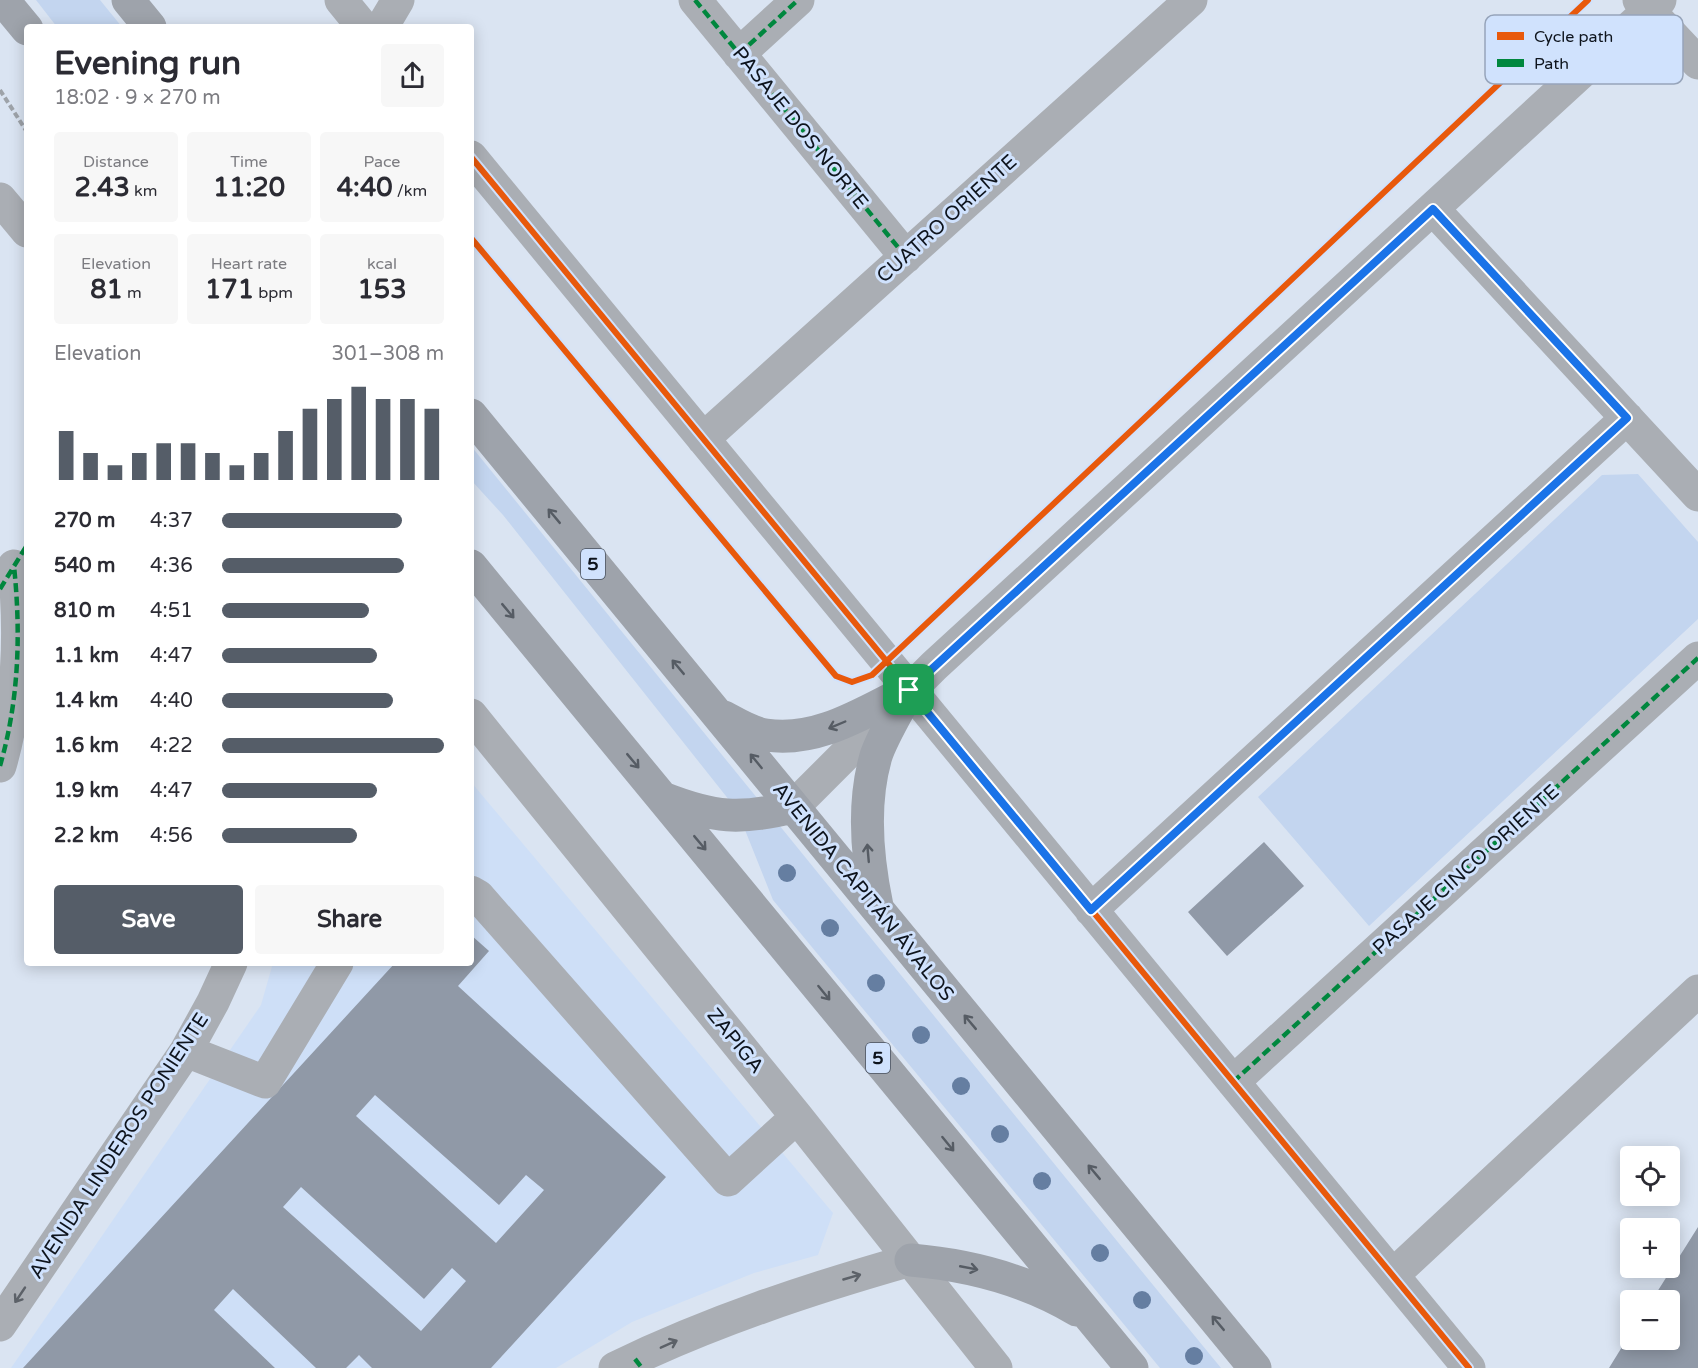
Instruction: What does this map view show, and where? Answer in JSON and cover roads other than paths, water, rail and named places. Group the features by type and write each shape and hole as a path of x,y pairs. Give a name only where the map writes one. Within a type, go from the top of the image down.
{"highway":[{"path":"3,0 24,25"},
{"path":"128,0 148,24"},
{"name":"AVENIDA CAPITÁN ÁVALOS","path":"474,420 1255,1368"},
{"name":"5","path":"474,570 1132,1368"},
{"path":"716,712 750,731 790,737 816,733 837,726 909,690"},
{"path":"878,911 867,851 872,779 877,755 909,690"},
{"path":"663,798 694,810 728,816 761,814 793,807"},
{"path":"911,1260 974,1268 1005,1277 1036,1289 1092,1319"}],"street":[{"path":"341,0 361,24"},
{"path":"384,24 398,0"},
{"name":"PASAJE DOS NORTE","path":"695,0 906,257"},
{"path":"739,54 798,0"},
{"name":"CUATRO ORIENTE","path":"704,439 1191,0"},
{"path":"1636,15 1649,3 1659,15"},
{"path":"1683,45 1698,63"},
{"path":"793,807 909,690 1433,209 1564,84"},
{"path":"474,161 1469,1368"},
{"path":"0,199 24,227"},
{"path":"1433,209 1698,495"},
{"path":"1091,910 1627,418"},
{"path":"0,766 15,698 19,654 19,609 14,566"},
{"name":"PASAJE CINCO ORIENTE","path":"1233,1082 1698,658"},
{"name":"ZAPIGA","path":"474,719 797,1117 996,1368"},
{"path":"474,894 728,1179 797,1117"},
{"name":"AVENIDA LINDEROS PONIENTE","path":"0,1325 186,1051 230,966"},
{"path":"186,1051 265,1082 335,966"},
{"path":"1393,1275 1698,991"},
{"path":"631,1365 744,1313 837,1281 911,1260"}]}
